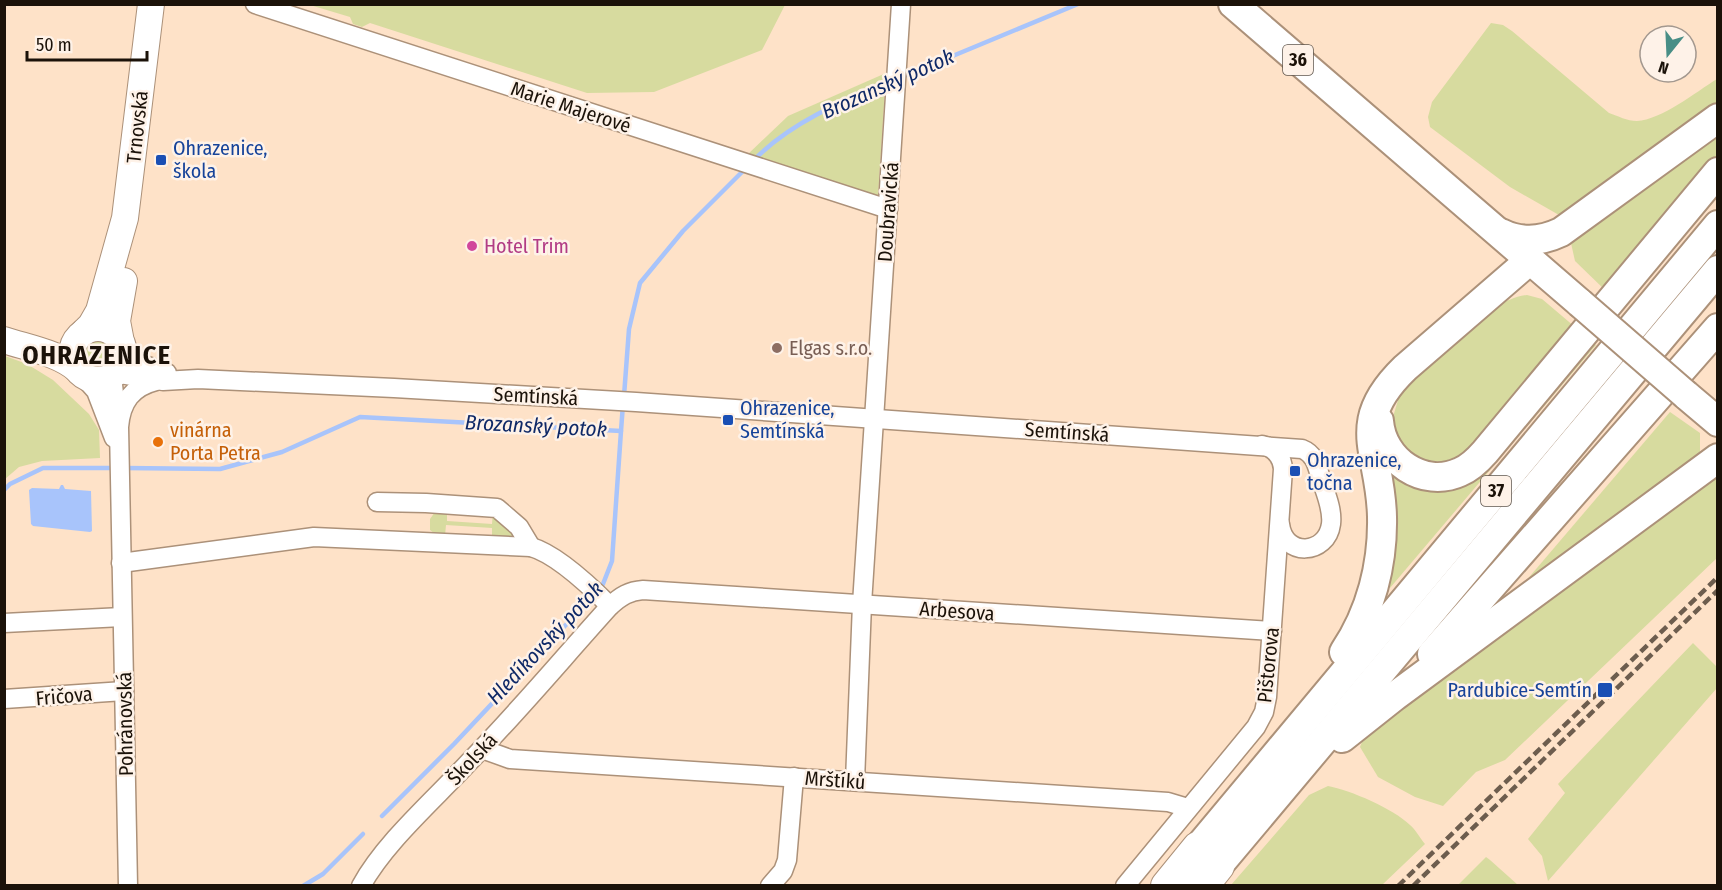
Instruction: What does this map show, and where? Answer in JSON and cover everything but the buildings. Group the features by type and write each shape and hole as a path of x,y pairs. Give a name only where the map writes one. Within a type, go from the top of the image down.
{"highway":[{"name":"37","path":"1167,885 1206,866"}],"main road":[{"name":"36","path":"1233,4 1718,422"},
{"path":"1490,226 1506,235 1524,239 1541,239 1561,232 1718,118"},
{"path":"1386,390 1379,410 1379,425 1386,445 1398,461 1409,470 1421,475 1436,477 1449,476 1471,466 1718,172"},
{"name":"37","path":"1206,866 1718,225"},
{"path":"1490,226 1502,258 1500,278 1495,290"},
{"path":"1285,766 1364,618 1371,596 1380,553 1382,514 1380,490 1371,447 1374,411 1386,390 1406,368 1530,260"},
{"name":"37","path":"1285,766 1718,270"},
{"path":"1395,696 1718,328"},
{"path":"1285,766 1395,696 1718,458"}],"street":[{"name":"Trnovská","path":"83,332 95,320 103,299 125,219 151,4"},
{"name":"Marie Majerové","path":"255,4 888,209"},
{"name":"Doubravická","path":"874,420 901,4"},
{"name":"Trnovská","path":"122,345 117,328 117,315 129,259 131,178"},
{"path":"97,328 108,330 122,345 122,363 113,374 96,380 54,357 4,338 47,340 70,338 97,328"},
{"path":"80,372 72,358 72,349 75,340 83,332"},
{"name":"Semtínská","path":"122,345 132,357 144,365 175,375 198,379"},
{"name":"Pohránovská","path":"80,372 93,385 103,404 118,448"},
{"name":"Semtínská","path":"113,374 158,380 198,379 383,387 636,402 1296,448 1312,455 1316,463 1330,509 1331,526 1322,542 1302,548 1288,544 1282,536 1280,524"},
{"name":"Pohránovská","path":"113,374 119,479 128,885"},
{"name":"Pohránovská","path":"118,448 120,418 126,400 135,390 158,380"},
{"path":"855,781 862,604 874,420"},
{"name":"Pištorova","path":"1125,885 1261,719 1267,697 1283,464 1277,452 1261,445"},
{"path":"377,502 497,508 519,527 531,547"},
{"path":"121,563 314,537 531,547 548,555 588,585 607,603"},
{"name":"Arbesova","path":"643,590 1272,632"},
{"name":"Školská","path":"361,885 391,845 482,749 607,603 627,593 643,590"},
{"path":"4,623 122,617"},
{"name":"Fričova","path":"4,699 124,691"},
{"name":"Mrštíků","path":"482,749 510,759 1168,802 1188,808"},
{"path":"770,885 783,871 787,860 794,777"}],"green space":[{"path":"310,5 785,5 762,50 654,92 587,93 370,23 362,27 353,24 350,17"},
{"path":"1491,23 1503,25 1512,31 1609,113 1619,117 1637,121 1657,116 1717,79 1717,107 1566,219 1510,187 1430,127 1428,117 1432,102"},
{"path":"886,73 878,196 746,156 788,116"},
{"path":"1717,130 1717,159 1606,291 1575,261 1571,243"},
{"path":"1527,295 1542,299 1575,327 1469,456 1436,468 1401,450 1392,420 1399,397 1411,376 1496,303"},
{"path":"97,340 106,344 110,353 106,362 97,366 88,362 84,353 88,344"},
{"path":"1590,340 1596,345 1390,588 1384,584 1386,465 1436,486"},
{"path":"5,356 27,364 53,380 89,414 99,430 100,458 42,461 19,467 5,479"},
{"path":"1670,412 1700,433 1700,453 1690,463 1525,582"},
{"path":"1717,472 1717,558 1505,760 1476,772 1443,806 1415,797 1378,777 1360,747 1364,737"},
{"path":"447,509 447,521 492,524 493,512 515,533 516,539 492,539 492,528 446,525 445,536 438,536 430,530 430,519 435,512"},
{"path":"1693,643 1717,667 1717,688 1548,881 1542,856 1528,839 1565,793 1558,784"},
{"path":"1328,786 1359,796 1394,813 1412,827 1425,844 1382,885 1231,885 1309,795"},
{"path":"1486,857 1490,860 1518,885 1458,885"}],"water":[{"path":"61,485 65,489 91,491 92,531 31,524 29,490 32,488 59,489"}],"waterway":[{"name":"Brozanský potok","path":"902,77 1078,4"},
{"name":"Brozanský potok","path":"754,160 784,134 818,114 891,81"},
{"name":"Brozanský potok","path":"624,396 629,329 640,283 683,231 746,168"},
{"name":"Brozanský potok","path":"124,468 220,469 282,452 360,417 621,431 623,404"},
{"name":"Hledíkovský potok","path":"598,590 603,584 612,561 621,431"},
{"name":"Brozanský potok","path":"4,490 10,484 43,468 115,468"},
{"name":"Hledíkovský potok","path":"382,816 454,744 593,596"},
{"name":"Hledíkovský potok","path":"303,886 323,874 363,834"}],"railway":[{"path":"1398,886 1718,577"},
{"path":"1413,886 1718,590"}],"place":[{"name":"Ohrazenice, škola","path":"161,160"},
{"name":"Hotel Trim","path":"472,246"},
{"name":"Elgas s.r.o.","path":"777,348"},
{"name":"Ohrazenice, Semtínská","path":"728,420"},
{"name":"vinárna Porta Petra","path":"158,442"},
{"name":"Ohrazenice, točna","path":"1295,471"},
{"name":"Pardubice-Semtín","path":"1605,690"}],"district":[{"name":"OHRAZENICE","path":"97,355"}]}
